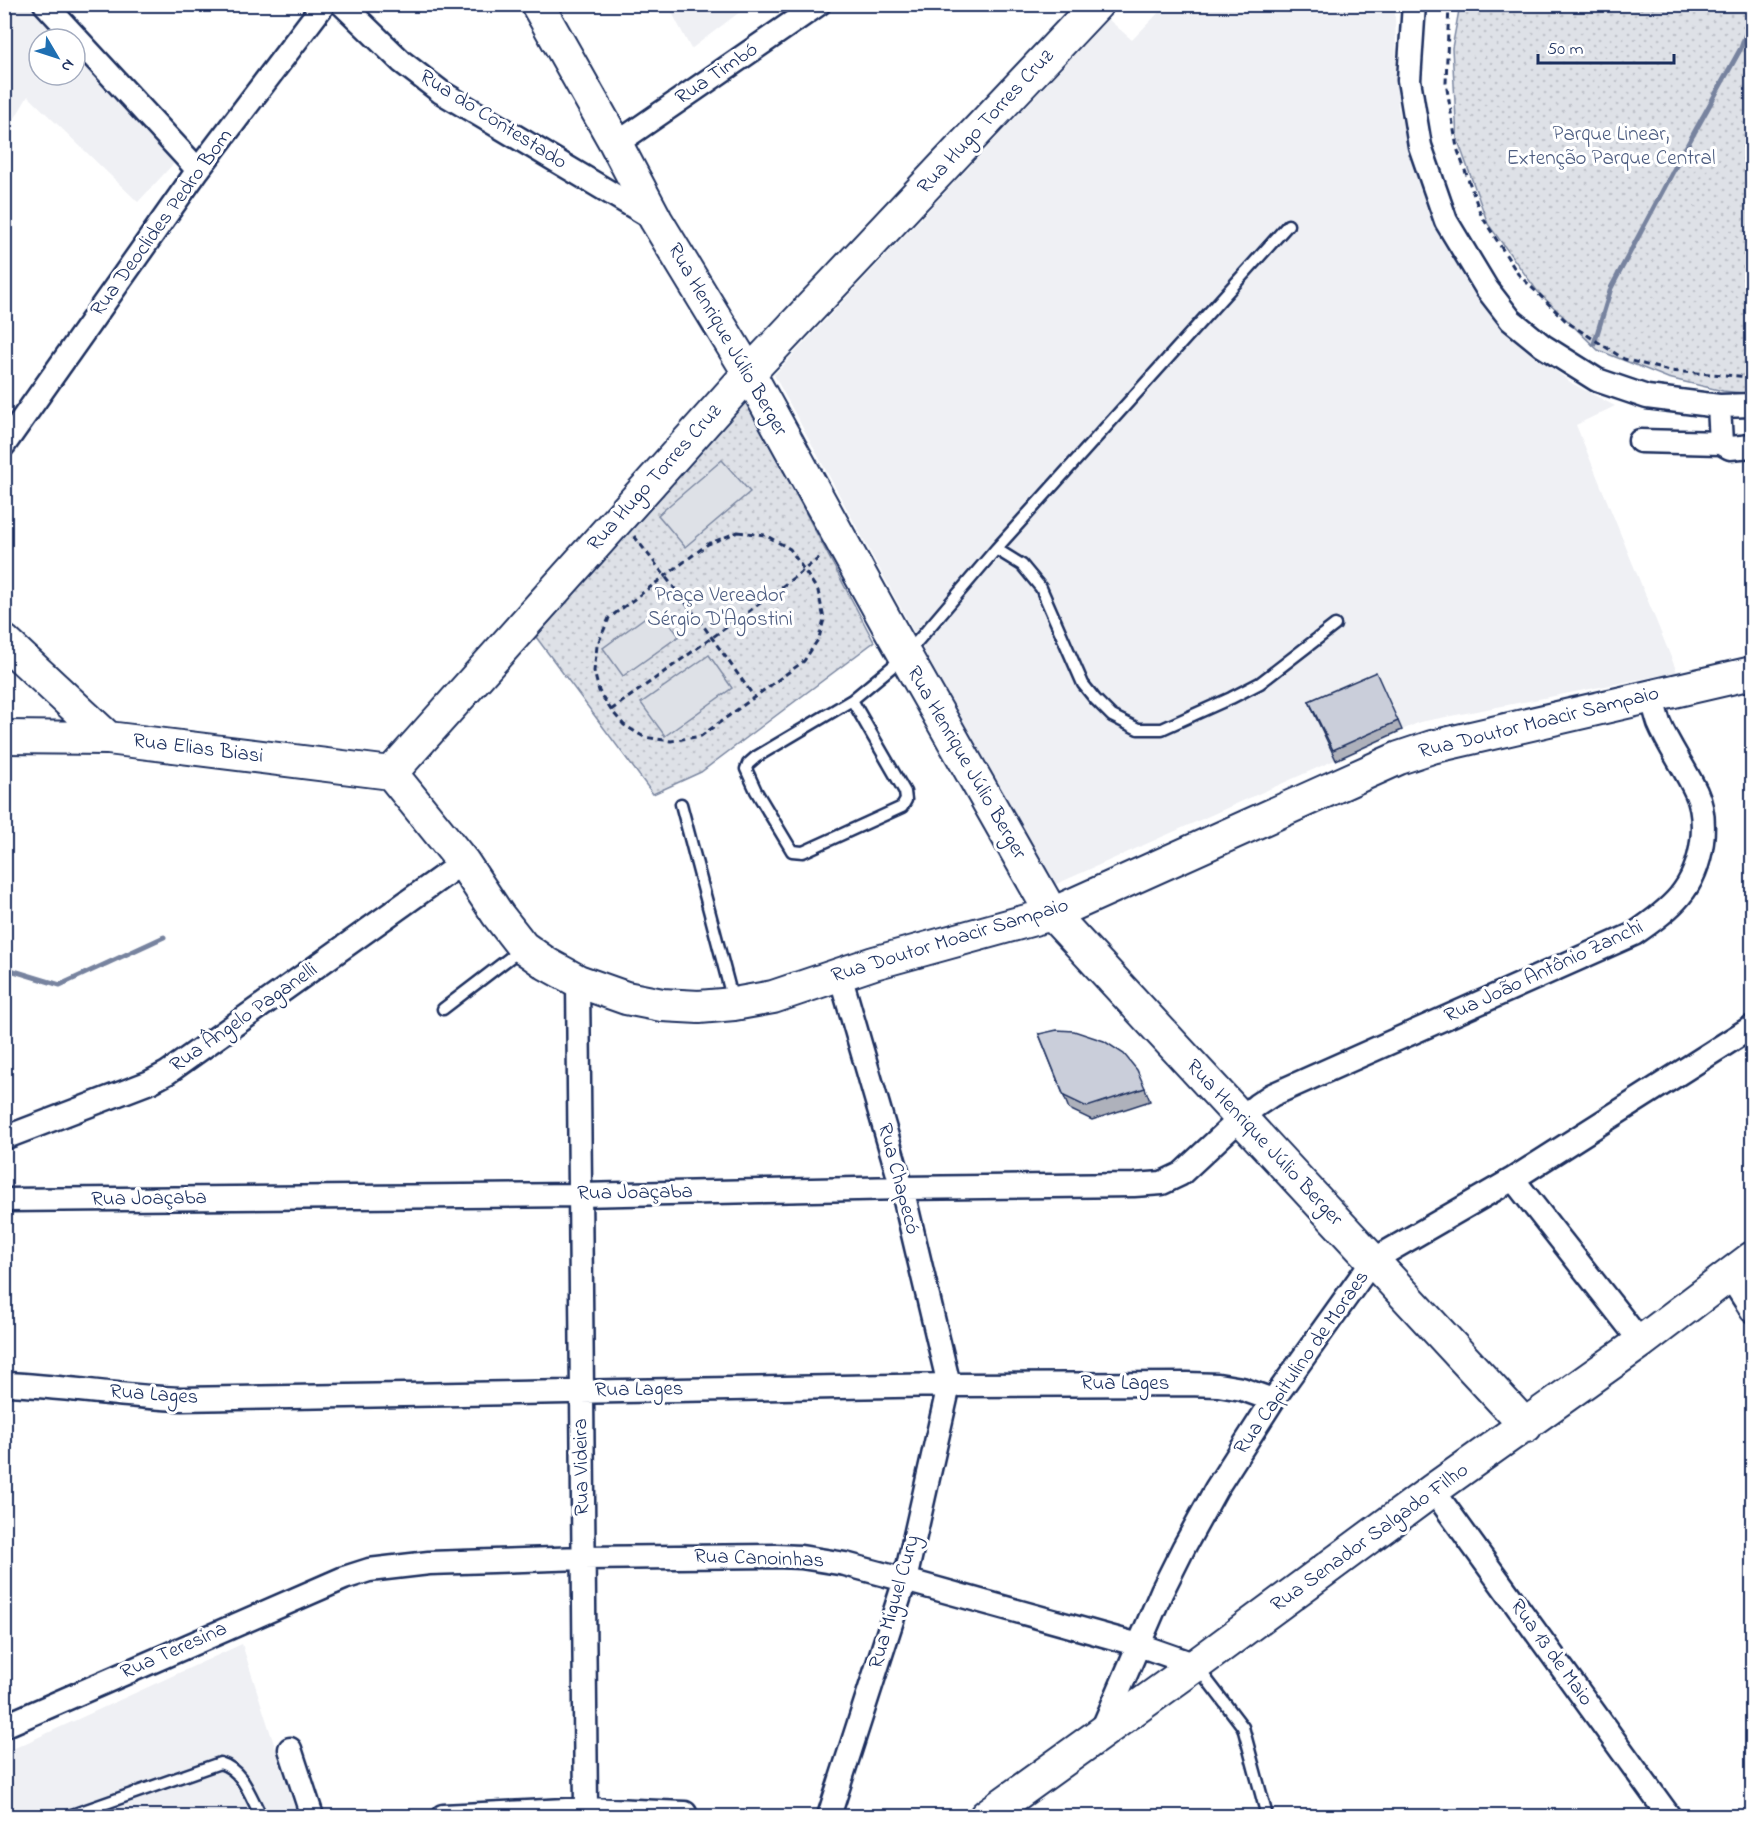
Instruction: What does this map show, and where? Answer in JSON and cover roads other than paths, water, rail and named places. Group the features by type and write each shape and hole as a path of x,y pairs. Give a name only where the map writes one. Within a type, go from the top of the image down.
{"street":[{"path":"45,4 198,170"},
{"name":"Rua Deoclides Pedro Bom","path":"4,445 198,170 324,4"},
{"name":"Rua do Contestado","path":"342,4 402,62 441,92 656,220"},
{"name":"Rua Henrique Júlio Berger","path":"537,4 656,220 749,373 905,656 1052,914 1526,1426"},
{"name":"Rua Timbó","path":"616,144 819,4"},
{"name":"Rua Hugo Torres Cruz","path":"391,772 749,373 1097,4"},
{"path":"1414,4 1409,80 1420,146 1446,221 1486,289 1511,320 1543,346 1597,380 1647,397 1719,406 1752,405"},
{"path":"1719,406 1721,443"},
{"path":"1640,441 1721,443 1730,448 1752,446"},
{"path":"4,641 108,738"},
{"name":"Rua Doutor Moacir Sampaio","path":"391,772 463,862 523,948 578,981 626,998 662,1005 699,1007 734,1005 773,997 874,963 1052,914 1399,758 1432,747 1752,673"},
{"name":"Rua João Antônio Zanchi","path":"1241,1118 1257,1105 1284,1089 1634,934 1671,905 1687,887 1696,870 1703,829 1701,808 1697,794 1659,722 1651,696"},
{"name":"Rua Elias Biasi","path":"4,736 108,738 391,772"},
{"name":"Rua Ângelo Paganelli","path":"6,1132 150,1082 166,1073 463,862"},
{"name":"Rua Chapecó","path":"840,975 902,1188 950,1384"},
{"name":"Rua Videira","path":"578,981 586,1809"},
{"name":"Rua Capitulino de Moraes","path":"1099,1736 1162,1591 1216,1489 1273,1400 1373,1260 1513,1179 1752,1028"},
{"name":"Rua Joaçaba","path":"4,1200 579,1195 1134,1185 1162,1183 1181,1174 1241,1118"},
{"path":"1513,1179 1641,1342"},
{"path":"1741,1267 1752,1311"},
{"name":"Rua Senador Salgado Filho","path":"986,1816 1099,1736 1433,1490 1526,1426 1741,1267"},
{"name":"Rua Lages","path":"4,1384 182,1399 950,1384 1218,1385 1242,1389 1273,1400"},
{"name":"Rua Miguel Cury","path":"829,1816 905,1580 950,1384"},
{"name":"Rua 13 de Maio","path":"1433,1490 1669,1816"},
{"name":"Rua Canoinhas","path":"344,1578 369,1570 429,1563 583,1558 801,1557 845,1564 905,1580 1139,1645 1196,1665"},
{"name":"Rua Teresina","path":"4,1726 344,1578"},
{"path":"290,1749 312,1816"},
{"path":"443,1816 586,1809 686,1813"}],"lane":[{"path":"852,700 905,792 906,800 902,807 803,852 792,851 756,791 746,769 748,764 852,700 905,656 996,549 1288,225"},
{"path":"996,549 1022,565 1041,588 1083,684 1112,716 1138,729 1162,729 1251,688 1335,625"},
{"path":"681,804 734,1005"},
{"path":"444,1009 523,948"},
{"path":"1196,1665 1244,1726 1267,1816"},
{"path":"69,1816 220,1762 238,1773 261,1816"}],"waterway":[{"path":"1594,344 1611,288 1741,48 1752,16"},
{"path":"4,968 60,985 164,937"}],"park label":[{"name":"Parque Linear, Extenção Parque Central","path":"1611,147"},
{"name":"Praça Vereador Sérgio D'Agostini","path":"720,608"}]}
